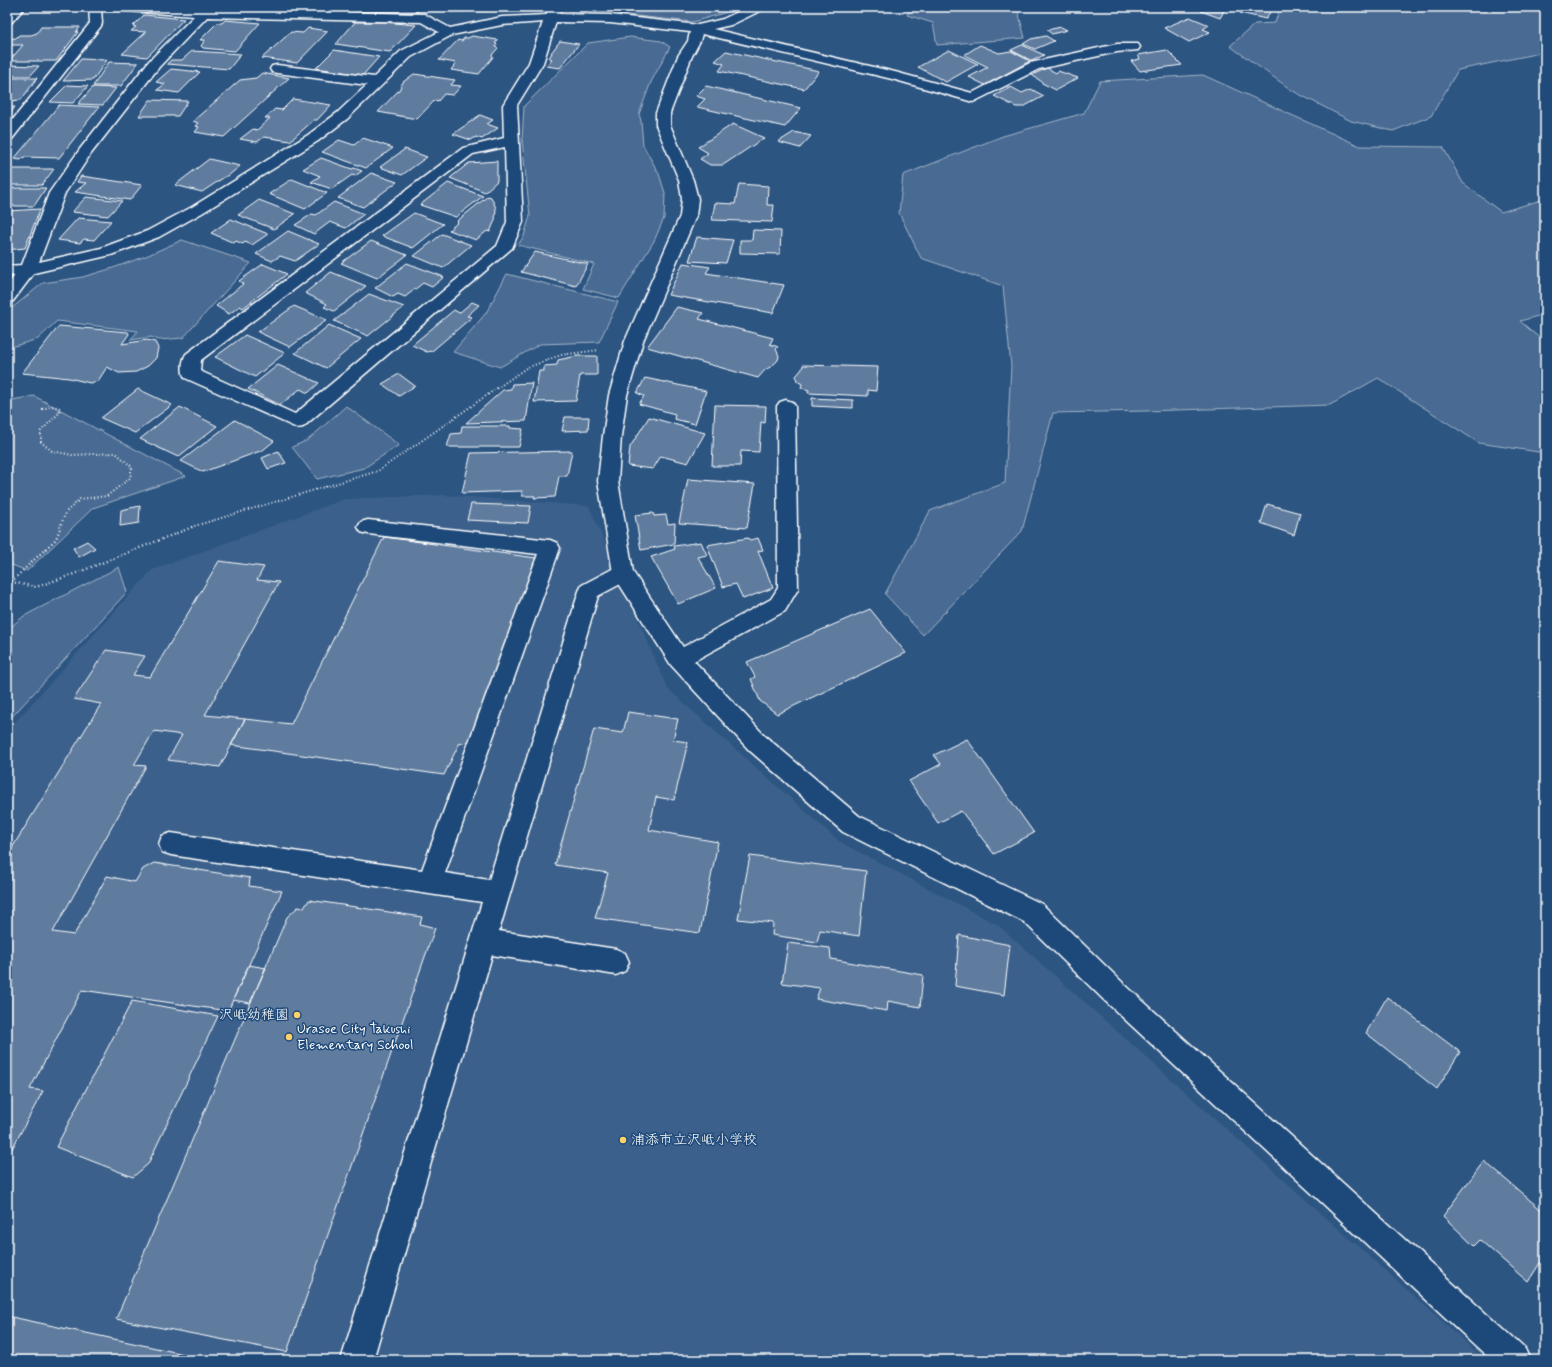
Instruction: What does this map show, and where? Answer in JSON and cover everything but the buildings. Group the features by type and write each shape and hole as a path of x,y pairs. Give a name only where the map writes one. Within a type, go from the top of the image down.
{"street":[{"path":"7,20 19,7"},
{"path":"7,136 96,23 96,7"},
{"path":"106,7 206,10 427,12 448,32"},
{"path":"697,29 728,22 758,7"},
{"path":"7,297 28,269 58,193 85,152 154,64 206,10"},
{"path":"511,141 468,151 192,358 191,374 297,422 504,248 515,222 510,106 536,63 553,12"},
{"path":"7,271 28,269 105,252 152,234 197,210 313,138 342,116 406,54 448,32 502,21 553,12 697,29 733,39 895,76 973,98 1034,66 1117,48 1133,47"},
{"path":"697,29 694,41 685,56 663,113 663,125 686,180 690,199 688,216 632,348 618,395 612,436 608,481 623,574 679,659 756,743 851,824 1033,913 1113,991 1514,1360"},
{"path":"277,69 378,82"},
{"path":"679,659 778,605 788,588 786,406"},
{"path":"368,527 550,548 430,882"},
{"path":"357,1360 589,591 623,574"},
{"path":"171,844 498,893"},
{"path":"484,941 616,962"}],"path":[{"path":"7,580 36,587 74,574 189,528 378,471 526,368 553,357 575,351 632,348"},
{"path":"11,582 56,538 66,512 80,499 107,496 130,478 132,467 116,453 72,455 52,451 41,442 42,431 59,413 60,408 53,406 42,409"}],"shaded area":[{"path":"618,7 744,7 693,22 618,14"},
{"path":"912,7 1017,7 1025,38 937,45 933,23 907,15"},
{"path":"1280,7 1545,7 1545,52 1458,70 1431,116 1393,131 1351,121 1293,91 1230,46 1255,24 1275,23"},
{"path":"630,37 661,41 670,47 651,82 639,114 643,145 659,174 665,193 664,218 654,241 619,298 583,289 594,264 518,245 524,236 530,216 522,140 524,106 588,43"},
{"path":"1203,75 1360,146 1443,147 1463,183 1501,212 1545,199 1545,314 1520,321 1545,343 1545,453 1479,443 1378,378 1330,405 1053,413 1022,531 923,635 885,594 930,511 1005,483 1011,366 1003,286 921,258 899,213 903,175 1003,136 1084,113 1100,81"},
{"path":"182,240 251,263 183,338 159,340 151,337 130,340 138,331 57,321 38,339 11,347 7,346 7,312 43,283 83,277 113,268 146,256"},
{"path":"507,274 618,302 599,342 540,344 500,367 453,352 486,313"},
{"path":"34,396 186,476 93,508 27,571 7,563 7,401"},
{"path":"346,406 399,445 364,468 317,479 292,447 308,440"},
{"name":"浦添市立沢岻小学校","path":"443,495 589,506 668,689 840,842 998,925 1480,1355 1483,1360 7,1360 7,731 152,570 345,499"},
{"path":"119,567 127,592 7,722 7,630 24,616"}],"place":[{"name":"沢岻幼稚園","path":"297,1015"},
{"name":"Urasoe City Takushi Elementary School","path":"289,1037"},
{"name":"浦添市立沢岻小学校","path":"623,1140"}]}
